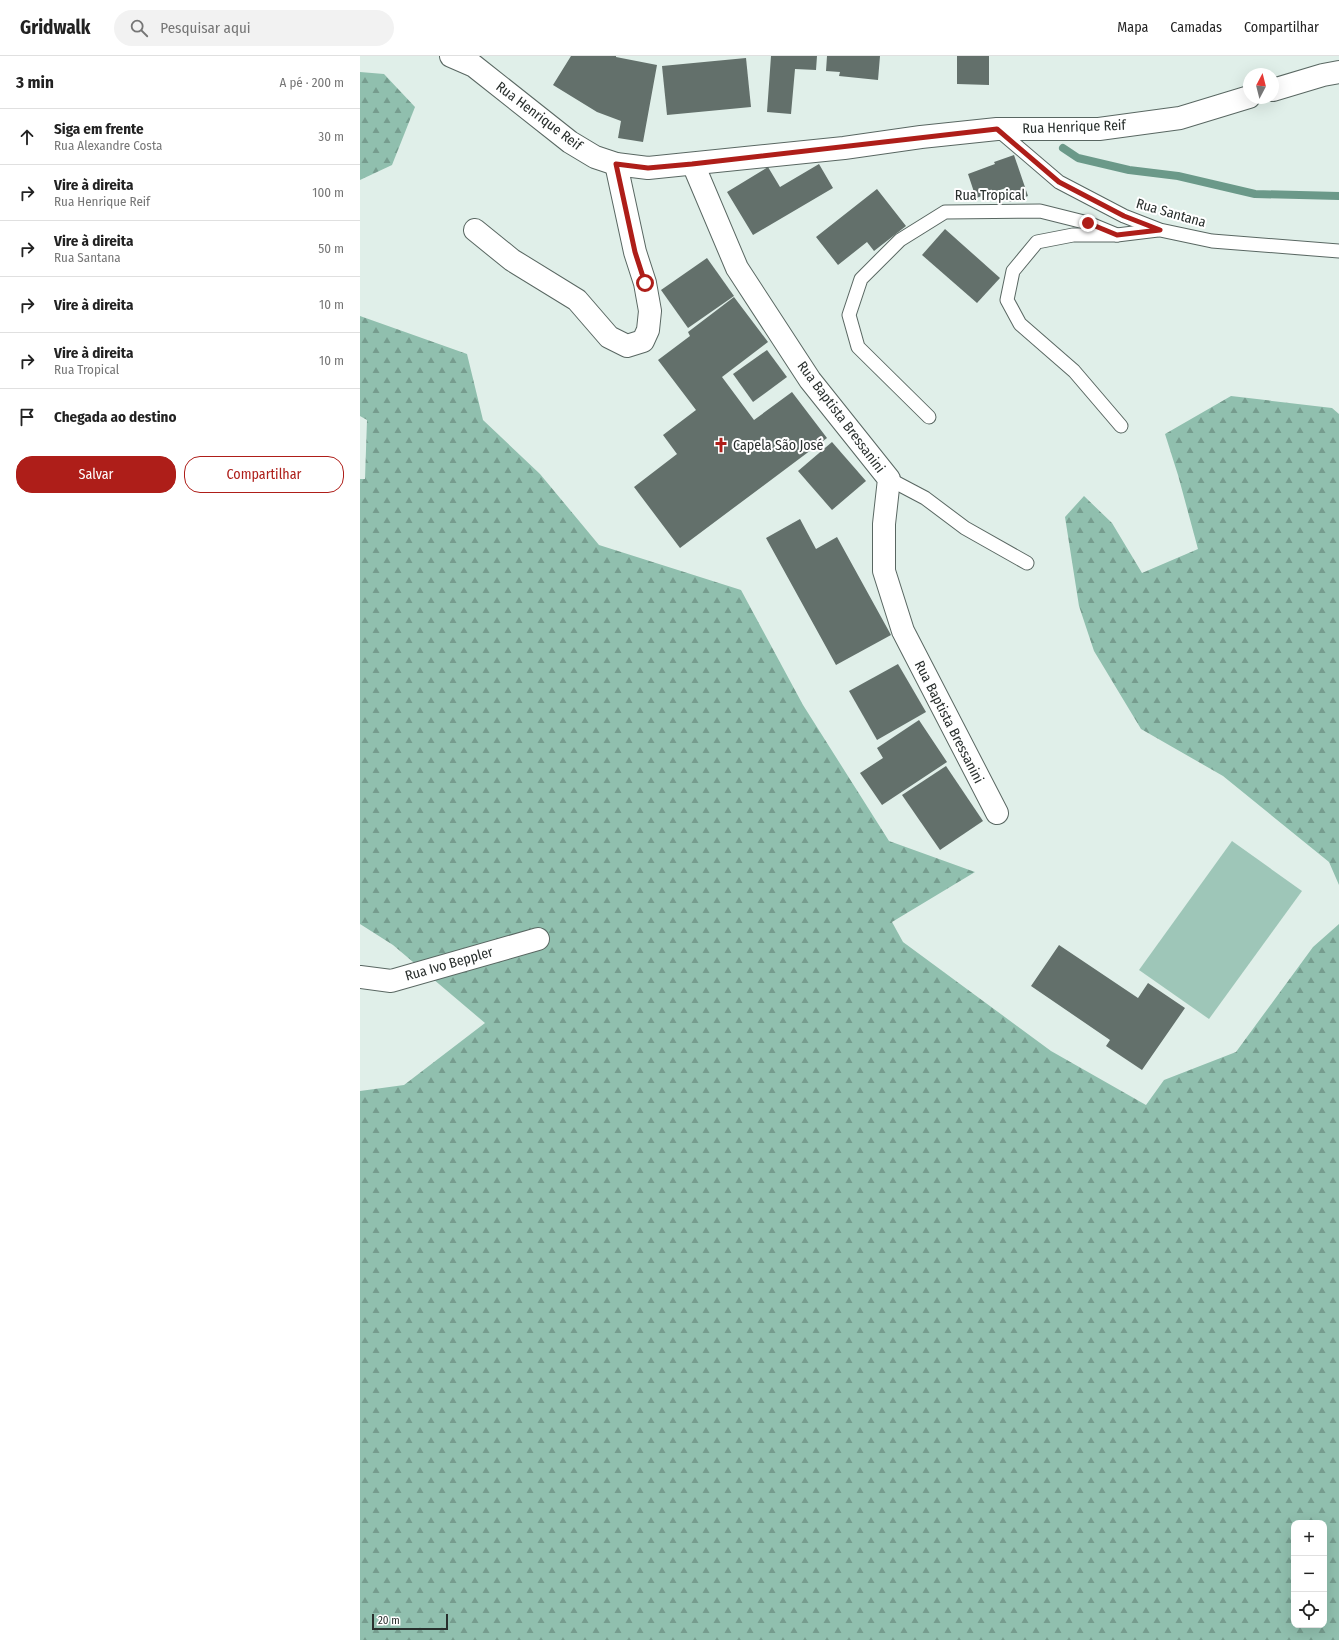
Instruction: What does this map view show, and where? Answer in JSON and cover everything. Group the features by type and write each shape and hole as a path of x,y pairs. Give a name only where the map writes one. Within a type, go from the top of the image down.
{"street":[{"name":"Rua Henrique Reif","path":"451,56 477,61 570,142 595,157 616,164 648,168 997,129 1106,128 1180,118 1243,99"},
{"path":"1279,88 1323,75 1339,72"},
{"path":"475,230 512,260 577,300 609,337 627,346 643,341 648,330 650,312 645,283 635,252 616,164"},
{"name":"Rua Baptista Bressanini","path":"692,164 737,268 810,380 888,479 884,524 884,571 903,631 997,813"},
{"name":"Rua Ivo Beppler","path":"360,977 391,980 538,939"}],"lane":[{"name":"Rua Santana","path":"997,129 1059,182 1124,216 1160,230 1212,241 1339,251"},
{"name":"Rua Tropical","path":"928,417 858,347 849,315 861,278 900,240 945,212 1040,211 1088,223 1117,235"},
{"path":"1121,426 1074,371 1020,324 1007,300 1013,271 1037,242 1073,234 1117,235 1160,230"},
{"path":"888,479 925,498 965,528 1027,563"}],"green space":[{"path":"360,72 384,74 415,107 392,165 360,180"},
{"path":"360,316 467,354 483,420 540,474 599,545 741,590 803,705 889,841 975,872 892,922 903,942 1051,1051 1146,1105 1164,1080 1236,1052 1313,947 1339,924 1339,1640 360,1640 360,1091 404,1085 485,1023 393,945 360,924 360,479 365,479 367,420 360,416"},
{"path":"1231,396 1332,408 1339,414 1339,885 1329,862 1223,776 1141,729 1094,651 1079,606 1065,517 1084,496 1112,523 1142,573 1198,549 1165,434"},
{"path":"1232,841 1302,891 1209,1019 1139,970"}],"building":[{"path":"571,56 616,56 657,65 643,142 618,138 621,121 597,112 553,85"},
{"path":"771,56 817,56 816,70 795,69 791,114 767,112"},
{"path":"827,56 880,56 878,80 839,76 840,72 826,71"},
{"path":"957,56 989,56 989,85 957,84"},
{"path":"746,58 751,107 667,115 662,66"},
{"path":"1014,155 1028,196 1010,202 1006,188 976,198 968,174"},
{"path":"819,164 833,188 753,235 727,192 768,167 780,187"},
{"path":"877,189 906,226 874,251 867,242 838,265 816,237"},
{"path":"945,229 1000,278 977,303 922,255"},
{"path":"707,258 734,296 688,328 661,290"},
{"name":"Capela São José","path":"734,297 768,342 722,377 754,420 792,392 827,438 680,548 634,487 677,454 663,435 696,410 658,360 690,336 688,332"},
{"path":"767,350 787,377 753,402 733,374"},
{"path":"832,442 866,481 832,510 798,471"},
{"path":"800,519 816,549 837,537 891,635 836,665 766,538"},
{"path":"898,664 926,712 877,740 849,691"},
{"path":"919,720 947,762 882,805 860,773 883,758 877,748"},
{"path":"946,766 983,821 940,850 902,795"},
{"path":"1059,945 1138,998 1148,983 1185,1008 1142,1070 1106,1046 1110,1040 1031,986"}],"waterway":[{"path":"1063,148 1078,158 1129,170 1178,176 1255,194 1339,196"}],"place":[{"name":"Capela São José","path":"721,445"}],"route":[{"path":"645,283 635,252 616,164 648,168 692,164 844,148 921,137 997,129 1059,182 1124,216 1160,230 1117,235 1088,223"}]}
